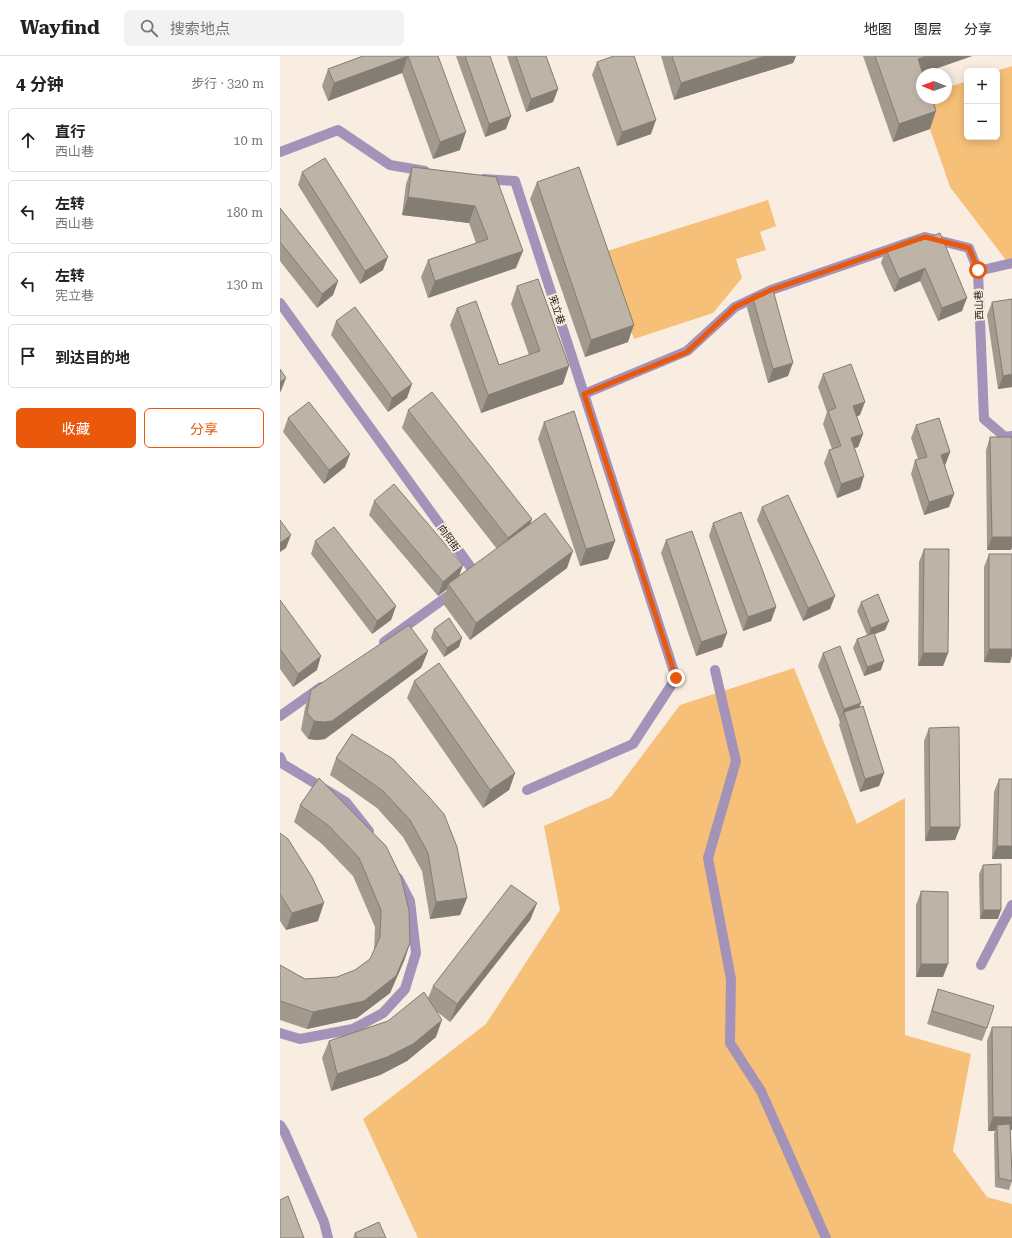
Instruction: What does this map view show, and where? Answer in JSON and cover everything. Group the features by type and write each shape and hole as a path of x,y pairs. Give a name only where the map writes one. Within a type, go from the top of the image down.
{"street":[{"path":"280,152 338,130 390,165 434,172"},
{"name":"宪立巷","path":"471,178 515,181 676,678 633,744 526,790"},
{"name":"西山巷","path":"584,394 687,352 735,307 771,290 925,237 969,248 978,270 984,419 1005,437 1012,436"},
{"path":"978,270 1012,263"},
{"name":"向阳街","path":"280,303 477,576 375,648"},
{"path":"715,670 736,761 708,858 731,979 730,1043 761,1091 826,1238"},
{"path":"280,716 331,680"},
{"path":"280,757 283,764 346,802 378,841"},
{"path":"280,1033 300,1040 353,1030 383,1013 406,989 416,953 410,901 392,868"},
{"path":"982,965 1012,905"},
{"path":"280,1125 285,1133 324,1222 328,1238"}],"shaded area":[{"path":"1012,66 1012,258 1006,260 950,187 921,104 952,104 952,86 964,82 964,140 1000,140 1000,70"},
{"path":"768,200 776,226 760,232 766,250 736,259 742,278 713,313 634,339 604,252"},
{"path":"794,668 857,824 905,798 905,1035 971,1054 953,1151 987,1197 1012,1204 1012,1238 418,1238 363,1119 486,1024 560,910 544,826 611,797 680,705"}],"building":[{"path":"363,56 408,56 334,83 328,69"},
{"path":"408,56 438,56 466,132 440,142"},
{"path":"465,56 490,56 511,116 489,124"},
{"path":"516,56 546,56 558,89 531,99"},
{"path":"614,56 634,56 656,120 622,132 597,62"},
{"path":"672,56 765,56 681,83"},
{"path":"875,56 928,56 918,59 921,68 916,68 916,104 934,104 936,111 899,124"},
{"path":"325,158 388,257 365,271 302,172"},
{"path":"412,167 496,177 523,251 435,281 428,260 488,239 475,206 408,197"},
{"path":"579,167 634,325 591,340 537,182"},
{"path":"280,208 338,281 322,294 280,242"},
{"path":"940,233 967,298 942,308 925,268 899,279 886,249 918,236 920,241"},
{"path":"538,279 569,366 488,395 457,308 476,301 499,365 540,351 517,286"},
{"path":"773,290 793,363 773,369 752,295"},
{"path":"1012,299 1012,374 1003,376 992,302"},
{"path":"355,307 412,384 392,398 336,321"},
{"path":"851,364 865,402 853,406 863,434 851,438 864,476 841,484 829,450 841,446 828,411 836,408 823,374"},
{"path":"280,369 286,378 280,382"},
{"path":"432,392 532,519 508,538 408,410"},
{"path":"309,402 350,454 329,470 288,418"},
{"path":"574,411 615,541 586,549 544,422"},
{"path":"939,418 950,452 941,455 954,494 929,502 915,460 927,457 916,425"},
{"path":"990,437 1012,437 1012,537 992,537"},
{"path":"394,484 463,565 443,582 374,501"},
{"path":"788,495 835,596 808,608 762,507"},
{"path":"741,512 776,607 748,617 713,523"},
{"path":"545,513 573,551 476,623 448,584"},
{"path":"280,520 291,535 280,543"},
{"path":"334,527 396,606 377,621 315,541"},
{"path":"692,531 727,633 701,642 666,540"},
{"path":"924,549 949,549 948,653 923,653"},
{"path":"989,554 1012,554 1012,649 989,649"},
{"path":"878,594 889,621 871,628 861,602"},
{"path":"280,600 321,656 298,674 280,649"},
{"path":"449,618 462,638 447,648 434,629"},
{"path":"409,625 428,651 332,721 314,721 307,713 311,690"},
{"path":"874,633 884,661 867,667 857,639"},
{"path":"840,646 861,703 844,709 823,653"},
{"path":"439,663 515,773 490,790 414,681"},
{"path":"863,706 884,773 865,779 844,712"},
{"path":"959,727 960,827 930,827 929,728"},
{"path":"352,734 393,759 444,814 457,847 467,898 436,902 428,853 410,820 383,791 336,758"},
{"path":"319,778 386,846 401,877 409,910 410,943 396,976 364,1001 313,1012 280,1001 280,965 305,979 337,977 355,970 370,959 380,937 381,910 359,858 329,826 300,805"},
{"path":"999,779 1012,779 1012,846 997,846"},
{"path":"280,833 288,839 312,877 324,903 292,913 280,894"},
{"path":"1001,864 1001,910 983,910 983,865"},
{"path":"511,885 537,903 457,1004 433,986"},
{"path":"921,891 948,892 948,964 921,964"},
{"path":"938,989 994,1006 987,1028 932,1011"},
{"path":"424,992 442,1020 413,1044 387,1057 337,1074 329,1041 388,1021"},
{"path":"992,1027 1012,1027 1012,1117 993,1117"},
{"path":"1010,1124 1012,1181 999,1178 997,1125"},
{"path":"288,1196 304,1238 280,1238 280,1200"},
{"path":"379,1222 386,1238 357,1238 355,1233"}],"route":[{"path":"676,678 584,394 687,352 735,307 771,290 925,237 969,248 978,270"}]}
